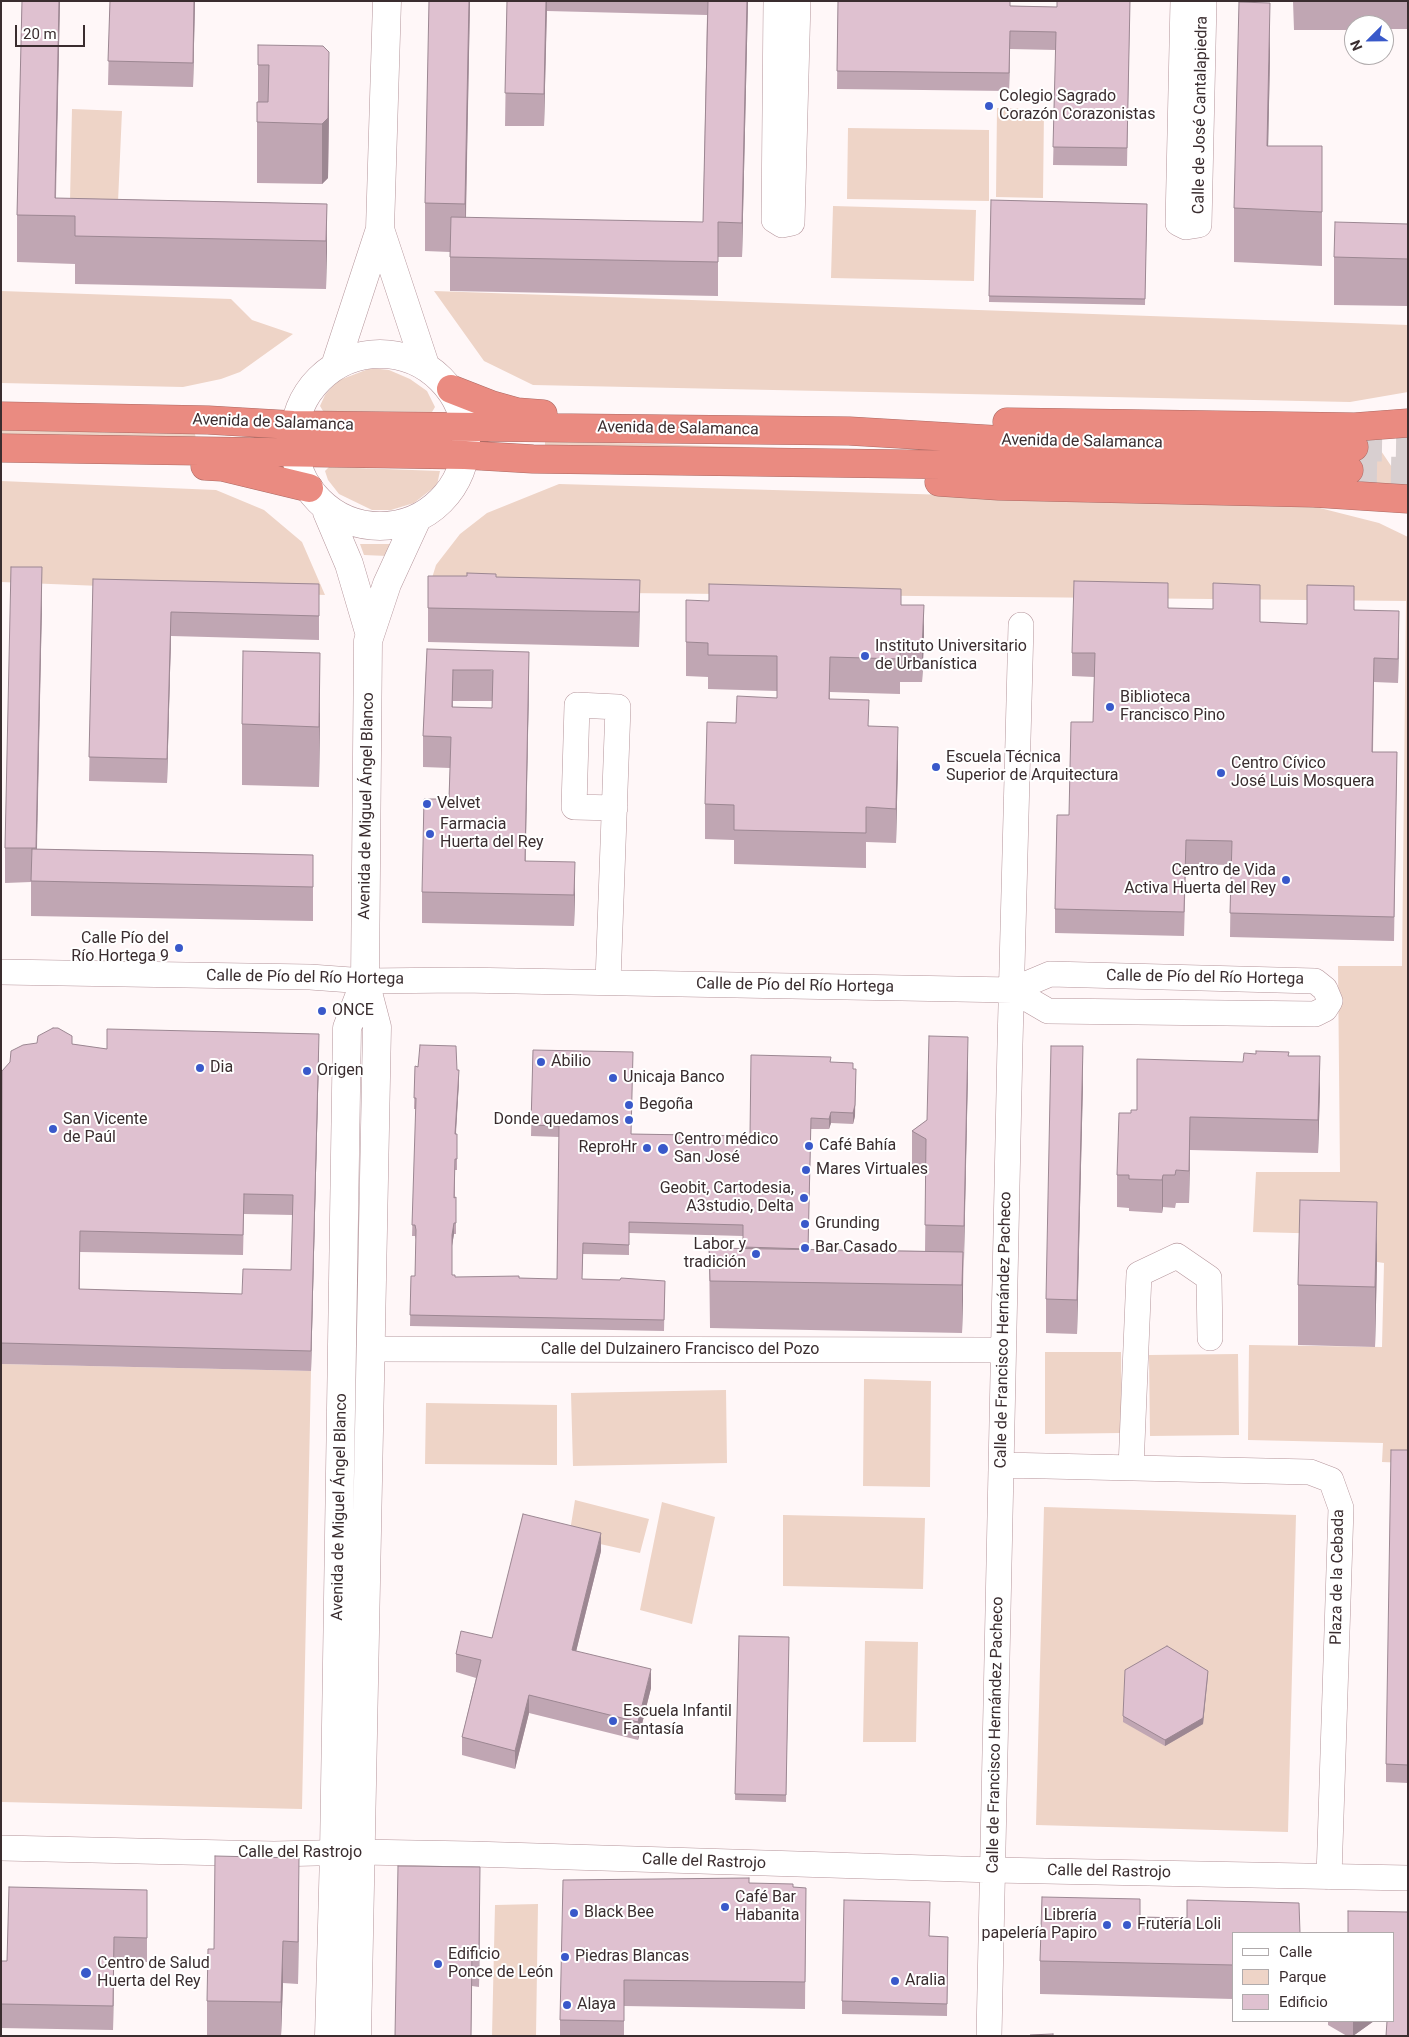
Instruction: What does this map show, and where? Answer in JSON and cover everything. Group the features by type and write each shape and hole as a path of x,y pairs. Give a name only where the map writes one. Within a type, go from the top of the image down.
{"highway":[{"path":"451,389 492,405 517,412 550,416 566,427"},
{"name":"Avenida de Salamanca","path":"1,416 208,420 293,426 551,429 566,427 849,432 1352,458 850,464 525,459 465,455 293,454 1,448"},
{"path":"849,432 899,421 1354,427 1408,423"},
{"path":"166,452 207,466 222,467 309,488"},
{"path":"850,464 923,481 999,486 1314,492 1408,499"}],"street":[{"path":"293,454 293,426 308,390 336,363 380,230 387,1"},
{"path":"776,1 774,220 782,226 792,223 798,1"},
{"name":"Calle de José Cantalapiedra","path":"1183,1 1178,223 1186,227 1199,225 1204,1"},
{"path":"380,230 425,365"},
{"path":"327,512 344,520 378,527 416,521 453,490 465,455 466,428 451,389 425,365 396,354 374,352 336,363"},
{"name":"Avenida de Miguel Ángel Blanco","path":"293,454 309,488 327,512 349,564 369,632 365,981 378,1027 370,1349 347,1853 328,2036"},
{"name":"Avenida de Miguel Ángel Blanco","path":"369,632 387,584 416,521"},
{"name":"Calle de Francisco Hernández Pacheco","path":"989,2036 1021,625"},
{"path":"608,982 614,808"},
{"name":"Calle de Pío del Río Hortega","path":"1,972 310,977 365,981 608,982 1012,990 1050,974 1315,981 1325,989 1330,1001 1325,1009 1315,1014 1048,1011 1012,990"},
{"name":"Avenida de Miguel Ángel Blanco","path":"356,2036 347,1853 347,1028 365,981"},
{"path":"1131,1468 1139,1274 1177,1256 1209,1278 1210,1338"},
{"name":"Calle del Dulzainero Francisco del Pozo","path":"370,1349 990,1350"},
{"name":"Plaza de la Cebada","path":"1002,1465 1310,1472 1331,1480 1341,1508 1329,1877"},
{"name":"Calle del Rastrojo","path":"1,1848 265,1854 347,1853 993,1870 1408,1878"}],"green space":[{"path":"997,108 1044,109 1043,198 996,197"},
{"path":"72,109 122,111 118,202 70,201"},
{"path":"848,128 989,130 989,201 847,199"},
{"path":"833,206 976,210 974,281 831,278"},
{"path":"1,291 231,299 252,320 293,334 240,372 221,379 183,387 1,383"},
{"path":"434,291 1408,325 1408,392 1350,402 533,385 484,361"},
{"path":"371,368 389,370 410,379 427,391 435,407 432,412 323,411 320,406 325,395 337,381"},
{"path":"1,430 195,434 196,439 1,435"},
{"path":"1373,439 1406,488 1371,487"},
{"path":"545,441 778,448 892,452 545,447"},
{"path":"329,467 440,471 437,485 414,503 391,510 372,510 339,494 328,480 325,471"},
{"path":"1,481 216,490 264,510 302,542 325,595 1,582"},
{"path":"559,484 1308,505 1379,523 1408,537 1408,1463 1382,1462 1383,1443 1248,1440 1249,1345 1382,1347 1384,1263 1377,1262 1377,1235 1253,1232 1256,1172 1340,1172 1338,966 1402,966 1406,601 428,591 436,565 460,534 487,513"},
{"path":"360,544 392,544 387,556 364,555"},
{"path":"1045,1352 1121,1352 1122,1433 1045,1434"},
{"path":"1238,1354 1239,1435 1150,1436 1149,1355"},
{"path":"1,1364 311,1371 302,1809 1,1802"},
{"path":"864,1379 931,1381 930,1487 863,1486"},
{"path":"726,1390 727,1463 573,1466 571,1393"},
{"path":"426,1403 557,1405 557,1465 425,1464"},
{"path":"575,1500 649,1519 640,1553 569,1537"},
{"path":"662,1502 715,1517 692,1624 640,1610"},
{"path":"1044,1507 1296,1515 1288,1832 1036,1825"},
{"path":"783,1515 925,1518 923,1589 783,1586"},
{"path":"865,1641 918,1642 916,1742 863,1742"},
{"path":"538,1904 536,2036 492,2036 495,1905"}],"building":[{"path":"22,1 59,1 55,198 327,204 326,241 75,236 75,216 17,215"},
{"path":"110,1 194,1 193,63 108,61"},
{"path":"429,1 469,1 465,204 425,203"},
{"path":"507,1 546,1 544,94 505,93"},
{"path":"708,1 747,1 742,223 718,222 718,262 450,257 451,217 703,222"},
{"path":"838,1 1010,1 1010,6 1057,7 1057,1 1130,1 1127,148 1053,147 1056,32 1010,31 1009,73 837,71"},
{"path":"1239,2 1270,3 1267,146 1322,146 1322,212 1234,208"},
{"path":"258,45 323,46 329,52 328,118 322,124 257,122 257,102 268,102 269,65 258,65"},
{"path":"991,200 1147,204 1145,299 989,296"},
{"path":"1335,222 1408,224 1408,259 1334,257"},
{"path":"11,567 42,567 36,848 5,848"},
{"path":"467,573 496,574 496,577 640,580 639,612 428,608 428,576 467,576"},
{"path":"93,579 319,584 319,616 171,612 167,759 89,757"},
{"name":"Centro Cívico José Luis Mosquera","path":"1074,581 1168,583 1168,608 1213,609 1213,583 1260,585 1260,622 1307,624 1307,585 1354,586 1354,610 1399,611 1398,659 1374,658 1372,752 1397,752 1394,917 1230,913 1232,841 1186,840 1184,912 1055,909 1057,815 1069,815 1071,722 1093,722 1095,653 1072,653"},
{"path":"709,584 901,589 901,605 924,605 922,648 900,647 900,659 830,657 829,699 869,700 868,726 898,727 896,809 866,807 866,833 734,830 734,805 705,804 707,722 736,723 737,696 777,698 777,656 708,655 708,643 686,642 686,600 709,601"},
{"path":"427,649 529,652 525,861 575,862 574,895 422,892 424,799 449,799 451,737 423,736","holes":["453,670 493,670 492,708 452,707"]},
{"path":"243,651 320,653 319,727 242,724"},
{"path":"32,849 313,855 313,887 31,881"},
{"path":"53,1028 58,1028 72,1036 72,1044 107,1049 107,1029 319,1034 311,1351 1,1343 2,1071 10,1062 11,1051 23,1045 37,1043 38,1036","holes":["244,1194 293,1195 291,1270 243,1269 242,1294 79,1289 80,1231 243,1235"]},
{"path":"929,1036 968,1037 964,1226 925,1225 926,1139 912,1131 927,1120"},
{"path":"420,1045 456,1046 457,1070 459,1070 455,1134 457,1134 454,1198 456,1197 456,1223 454,1223 452,1235 452,1275 455,1275 455,1277 519,1276 519,1278 557,1279 559,1126 531,1125 533,1050 633,1052 631,1134 750,1136 751,1055 831,1057 830,1062 853,1063 853,1069 856,1069 855,1105 853,1113 831,1112 829,1119 811,1118 808,1249 743,1247 743,1225 629,1222 629,1245 583,1243 582,1279 620,1280 621,1278 665,1281 664,1320 410,1315 411,1276 415,1276 416,1230 415,1225 412,1225 416,1098 414,1098 415,1066 418,1067"},
{"path":"1051,1046 1083,1046 1077,1300 1046,1299"},
{"path":"1256,1051 1289,1052 1288,1056 1320,1056 1318,1120 1190,1117 1189,1171 1176,1170 1175,1175 1163,1175 1162,1180 1129,1179 1129,1175 1117,1175 1119,1113 1131,1113 1131,1110 1137,1110 1137,1059 1243,1062 1244,1053 1256,1054"},
{"path":"1300,1200 1377,1202 1375,1287 1298,1285"},
{"path":"709,1248 963,1252 962,1285 710,1281"},
{"path":"1391,1450 1408,1450 1408,1765 1386,1764"},
{"path":"523,1514 601,1533 572,1650 651,1669 638,1722 529,1695 515,1751 462,1737 481,1660 456,1654 461,1631 492,1638"},
{"path":"739,1636 789,1637 786,1795 735,1794"},
{"path":"1167,1646 1208,1671 1203,1718 1165,1740 1123,1716 1125,1670"},
{"path":"215,1856 299,1858 298,1942 283,1941 281,2002 207,2001 208,1949 214,1949"},
{"path":"398,1866 480,1867 479,1949 472,1949 471,2036 395,2036"},
{"path":"749,1878 749,1883 793,1884 793,1887 806,1888 805,1982 624,1980 624,2021 560,2020 563,1880"},
{"path":"9,1887 147,1890 147,1938 114,1937 113,2006 1,2004 1,1961 7,1961"},
{"path":"1042,1897 1140,1899 1140,1917 1187,1918 1187,1900 1299,1903 1300,1932 1232,1932 1232,1965 1040,1961"},
{"name":"Aralia","path":"844,1900 930,1902 929,1936 948,1937 947,2004 842,2001"},
{"path":"1348,1911 1408,1912 1408,2036 1386,2036 1387,2022 1394,2022 1394,1932 1348,1932"},
{"path":"1053,2034 1053,2036 1030,2036 1030,2035"}],"tunnel":[{"path":"1354,447 1408,448"},
{"path":"1349,470 1408,471"}],"place":[{"name":"Colegio Sagrado Corazón Corazonistas","path":"989,106"},
{"name":"Instituto Universitario de Urbanística","path":"865,656"},
{"name":"Biblioteca Francisco Pino","path":"1110,707"},
{"name":"Escuela Técnica Superior de Arquitectura","path":"936,767"},
{"name":"Centro Cívico José Luis Mosquera","path":"1221,773"},
{"name":"Velvet","path":"427,804"},
{"name":"Farmacia Huerta del Rey","path":"430,834"},
{"name":"Centro de Vida Activa Huerta del Rey","path":"1286,880"},
{"name":"Calle Pío del Río Hortega 9","path":"179,948"},
{"name":"ONCE","path":"322,1011"},
{"name":"Abilio","path":"541,1062"},
{"name":"Dia","path":"200,1068"},
{"name":"Origen","path":"307,1071"},
{"name":"Unicaja Banco","path":"613,1078"},
{"name":"Begoña","path":"629,1105"},
{"name":"Donde quedamos","path":"629,1120"},
{"name":"San Vicente de Paúl","path":"53,1129"},
{"name":"Café Bahía","path":"809,1146"},
{"name":"ReproHr","path":"647,1148"},
{"name":"Centro médico San José","path":"663,1149"},
{"name":"Mares Virtuales","path":"806,1170"},
{"name":"Geobit, Cartodesia, A3studio, Delta","path":"804,1198"},
{"name":"Grunding","path":"805,1224"},
{"name":"Bar Casado","path":"805,1248"},
{"name":"Labor y tradición","path":"756,1254"},
{"name":"Escuela Infantil Fantasía","path":"613,1721"},
{"name":"Café Bar Habanita","path":"725,1907"},
{"name":"Black Bee","path":"574,1913"},
{"name":"Librería papelería Papiro","path":"1107,1925"},
{"name":"Frutería Loli","path":"1127,1925"},
{"name":"Piedras Blancas","path":"565,1957"},
{"name":"Edificio Ponce de León","path":"438,1964"},
{"name":"Centro de Salud Huerta del Rey","path":"86,1973"},
{"name":"Aralia","path":"895,1981"},
{"name":"Alaya","path":"567,2005"}]}
